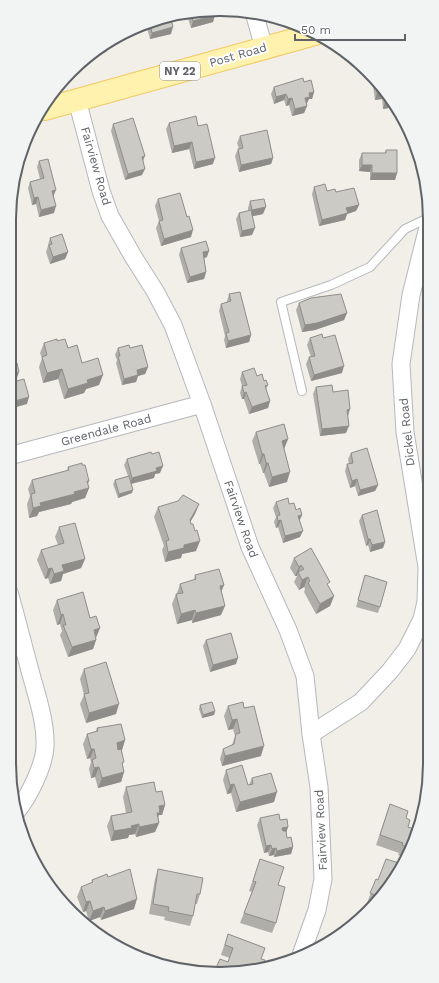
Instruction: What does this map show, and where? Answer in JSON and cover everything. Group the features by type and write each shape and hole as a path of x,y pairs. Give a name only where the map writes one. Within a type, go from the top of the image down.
{"main road":[{"name":"Post Road","path":"49,108 308,36"}],"street":[{"path":"256,20 264,48"},
{"name":"Fairview Road","path":"77,100 101,190 110,216 134,258 155,290 173,325 202,404 250,547 288,630 305,676 311,734 319,787 323,879 317,910 303,949"},
{"name":"Dickel Road","path":"423,247 411,295 401,364 405,432 423,542"},
{"name":"Greendale Road","path":"16,454 202,404"},
{"name":"Dickel Road","path":"311,734 362,702 390,671 407,649 423,615"},
{"path":"16,618 39,703 45,735 45,748 41,764 30,789 20,805"}],"lane":[{"path":"302,391 281,302 332,284 370,267 405,229 423,220"}],"building":[{"path":"211,16 193,21 192,18"},
{"path":"172,22 173,27 152,33 151,28"},
{"path":"303,78 304,82 311,80 314,92 309,93 310,97 305,98 307,106 295,109 292,98 288,99 286,94 276,97 274,87"},
{"path":"196,116 198,126 207,124 215,158 196,162 192,142 174,146 169,123"},
{"path":"133,118 145,156 142,157 145,169 128,174 113,124"},
{"path":"267,130 273,158 241,165 238,149 243,148 240,136"},
{"path":"386,150 397,150 397,173 372,173 372,165 362,165 362,153 386,153"},
{"path":"48,159 56,190 52,191 56,206 41,210 38,197 34,198 30,182 44,178 39,161"},
{"path":"325,184 327,191 335,189 336,192 354,188 359,205 346,208 348,213 322,220 314,187"},
{"path":"180,193 187,217 189,216 193,230 164,239 159,221 163,220 158,199"},
{"path":"264,199 266,207 252,210 250,201"},
{"path":"251,210 255,228 242,231 239,213"},
{"path":"62,234 68,252 53,257 49,245 52,244 50,238"},
{"path":"206,241 209,251 203,252 206,272 190,277 181,248"},
{"path":"240,292 251,335 228,341 226,333 229,332 221,304 231,301 229,294"},
{"path":"341,294 347,313 317,323 305,325 299,303 311,298"},
{"path":"322,334 323,338 335,335 344,366 314,375 309,357 315,356 310,338"},
{"path":"57,339 57,341 65,339 68,348 77,345 82,363 98,358 103,375 87,380 88,383 68,389 62,369 47,373 42,357 47,355 44,343"},
{"path":"129,345 130,348 142,345 148,367 137,370 138,375 124,379 118,356 120,356 118,348"},
{"path":"16,363 19,372 16,373"},
{"path":"254,368 257,376 262,374 264,381 266,380 268,385 265,386 270,401 252,407 246,392 244,393 242,386 247,385 242,372"},
{"path":"24,379 29,397 16,401 16,381"},
{"path":"332,385 333,392 348,390 350,409 347,410 349,426 322,429 316,387"},
{"path":"284,424 288,439 282,441 290,472 272,477 268,463 266,463 264,454 262,454 256,432"},
{"path":"367,448 378,485 360,490 357,479 352,481 347,464 353,463 351,453"},
{"path":"151,452 152,454 159,452 163,466 156,468 157,471 132,478 127,459"},
{"path":"82,463 82,465 85,465 89,488 74,492 75,494 40,503 41,506 33,508 31,494 35,493 32,480 69,470 68,467"},
{"path":"129,476 133,490 119,494 115,480"},
{"path":"183,495 199,504 190,520 195,531 197,530 200,541 184,545 184,548 168,552 166,541 169,540 158,507 178,501"},
{"path":"288,498 289,504 294,503 296,510 300,508 302,515 298,516 303,531 285,536 281,520 278,521 277,516 280,515 276,502"},
{"path":"377,510 385,542 372,545 370,539 368,539 362,515"},
{"path":"75,523 85,559 62,565 64,571 54,574 52,568 48,569 41,550 64,543 59,527"},
{"path":"311,548 330,582 327,584 334,596 320,604 308,583 310,581 308,577 302,580 298,572 304,569 301,565 299,567 294,558"},
{"path":"219,569 224,585 220,586 225,606 196,613 195,610 181,614 176,594 183,593 180,584 196,579 195,575"},
{"path":"365,575 387,582 380,607 358,600"},
{"path":"83,592 90,618 96,616 100,628 94,630 96,640 72,647 63,625 66,625 63,614 61,615 57,600"},
{"path":"231,633 238,658 213,665 206,640"},
{"path":"106,662 119,704 89,713 84,694 89,693 84,669"},
{"path":"212,702 215,711 203,715 200,705"},
{"path":"243,702 244,708 254,706 264,746 225,756 223,749 234,744 236,734 240,733 237,719 232,720 228,706"},
{"path":"121,724 125,740 117,743 118,750 121,749 124,762 122,763 124,772 102,778 99,767 94,768 92,760 96,758 94,749 91,749 87,734 98,731 97,728"},
{"path":"242,765 248,785 253,784 252,778 271,773 277,792 240,802 234,784 230,785 226,770"},
{"path":"154,782 156,792 162,791 165,805 159,806 160,813 157,813 159,823 139,827 139,824 131,826 132,828 114,831 111,816 132,812 126,787"},
{"path":"390,804 408,811 406,818 410,820 408,827 412,828 405,847 402,845 403,843 380,835"},
{"path":"279,814 280,820 287,819 288,827 282,828 283,831 286,831 287,838 291,837 293,847 277,851 276,848 272,849 271,845 266,846 260,818"},
{"path":"260,859 284,867 278,885 285,887 276,923 244,913 256,882 253,881"},
{"path":"386,859 397,862 389,877 375,895 370,893 376,879 378,880"},
{"path":"130,869 137,899 105,911 104,907 93,911 90,901 86,902 81,887 93,882 92,880 107,874 108,877"},
{"path":"158,869 203,878 200,894 197,894 193,916 168,911 169,907 153,904"},
{"path":"228,934 265,948 261,959 265,960 264,962 233,967 216,967 220,959 228,962 233,948 225,945"}]}
